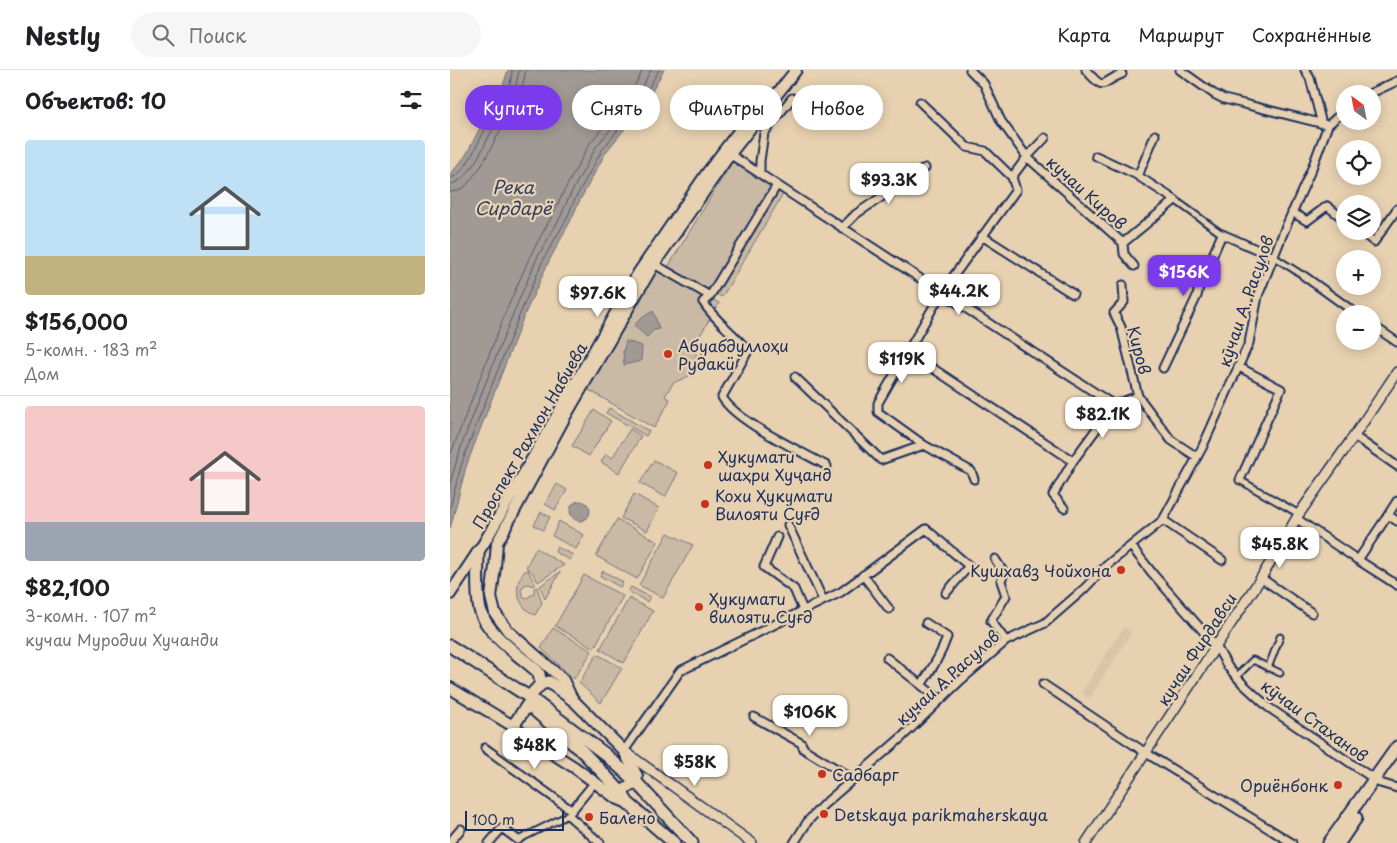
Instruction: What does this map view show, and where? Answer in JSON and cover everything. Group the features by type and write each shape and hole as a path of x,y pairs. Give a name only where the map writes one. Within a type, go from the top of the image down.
{"main road":[{"name":"Проспект Рахмон Набиева","path":"450,594 478,552 639,272 788,70"},
{"name":"Проспект Рахмон Набиева","path":"636,782 636,776 624,751 572,698 559,676 508,631 496,613 491,597 496,543 566,415 654,264 703,192 727,152 796,70"},
{"path":"495,560 478,552 480,610 487,624 496,635 538,671 541,684"},
{"path":"450,646 605,754 636,782 692,843"},
{"path":"450,654 528,700 584,753 621,792 628,803 674,843"},
{"path":"513,726 528,700 541,684 551,683 572,698"},
{"path":"450,688 513,726 616,798 628,803"},
{"path":"1339,843 1397,747"},
{"path":"1329,843 1397,758"},
{"path":"621,792 636,782"}],"street":[{"name":"кучаи Киров","path":"970,70 984,84 1001,121 1027,157 1123,243 1175,200"},
{"path":"1086,70 1098,83 1106,84 1114,77 1122,74 1118,70"},
{"path":"1180,70 1224,99 1325,124"},
{"path":"1305,70 1308,72 1325,124"},
{"path":"1381,89 1397,82"},
{"path":"760,174 764,133 792,98"},
{"path":"920,102 967,147 985,151 1012,177 1016,190 942,292 878,403 878,412 924,444 971,471 974,479"},
{"name":"кӯчаи А. Расулов","path":"1131,546 1163,520 1216,418 1249,343 1258,296 1312,168 1325,124 1336,116"},
{"path":"1138,176 1155,135"},
{"name":"кучаи Киров","path":"1012,177 1045,138"},
{"path":"727,152 1114,404"},
{"path":"1096,156 1138,176 1222,234 1274,257 1344,305"},
{"path":"842,228 856,214 925,168"},
{"path":"777,185 710,296 703,302 709,311 748,351 722,397 725,403 734,412 765,432 827,466"},
{"path":"1292,212 1307,221 1327,206 1336,213"},
{"path":"1381,232 1397,209"},
{"path":"1162,368 1197,296 1199,287 1222,234"},
{"path":"982,236 1072,294"},
{"path":"1123,243 1124,254 1134,266"},
{"path":"654,264 710,296"},
{"name":"Киров","path":"1123,285 1124,302 1114,313 1121,327 1138,396"},
{"path":"1381,331 1397,342"},
{"path":"908,352 1073,461"},
{"path":"1238,367 1281,389 1242,481 1298,516 1358,560 1397,585"},
{"name":"кучаи Фирдавси","path":"1086,843 1261,578 1298,516 1397,372"},
{"path":"795,377 882,460 924,444"},
{"path":"1064,508 1053,495 1073,461 1114,404 1138,396 1171,440 1197,457"},
{"path":"1354,436 1397,466"},
{"path":"1358,560 1397,501"},
{"path":"1388,515 1397,521"},
{"path":"1163,520 1222,560"},
{"path":"788,525 823,600"},
{"path":"752,843 624,751 680,670 841,592 926,529 969,566 946,593"},
{"path":"777,536 764,567 794,589 803,610"},
{"name":"кучаи А.Расулов","path":"794,843 808,822 822,806 902,737 1006,641 1045,623 1084,589 1106,565 1131,546"},
{"name":"кӯчаи Стаханов","path":"1131,546 1216,646 1228,667 1243,684 1268,706 1377,781 1397,788"},
{"path":"996,559 1004,574 1000,580 1006,596 991,621 1006,641"},
{"path":"864,576 889,609"},
{"path":"1261,578 1312,613"},
{"path":"921,685 934,666 947,637 926,623"},
{"path":"1268,668 1280,637"},
{"path":"887,658 940,700"},
{"path":"1236,677 1253,660 1280,673"},
{"path":"1043,684 1146,753 1292,843"},
{"path":"754,716 801,743 804,749 853,779"},
{"path":"485,748 570,812 600,843"},
{"path":"489,843 502,828 518,840 570,812 595,782"},
{"path":"450,842 460,829"}],"shaded area":[{"path":"732,162 783,194 722,297 668,267"},
{"path":"657,267 719,303 694,346 698,362 689,376 673,383 665,396 670,400 654,428 587,389"},
{"path":"609,408 649,431 646,436 606,413"},
{"path":"594,410 611,421 589,456 572,446"},
{"path":"630,429 641,436 619,473 601,462 606,454 612,458"},
{"path":"654,460 678,473 665,497 640,483"},
{"path":"557,484 567,490 555,510 545,504"},
{"path":"634,494 659,508 647,531 621,518"},
{"path":"541,512 550,517 543,530 534,525"},
{"path":"617,519 658,542 637,579 596,556"},
{"path":"559,521 584,535 576,549 552,536"},
{"path":"668,533 693,545 663,598 639,585"},
{"path":"557,547 573,555 570,560 555,552"},
{"path":"536,548 564,565 538,582 533,573 526,567"},
{"path":"526,570 528,570 535,584 533,586 524,585 521,590 523,596 526,598 534,594 534,588 537,587 542,603 535,615 525,608 518,594 518,584"},
{"path":"603,571 623,582 620,587 600,576"},
{"path":"560,572 545,599 540,586"},
{"path":"584,575 623,596 594,648 555,626"},
{"path":"631,587 650,597 647,602 628,591"},
{"path":"629,598 653,611 624,663 600,649"},
{"path":"1124,627 1132,632 1089,699 1081,693"},
{"path":"553,628 592,651 574,679 541,648"},
{"path":"597,654 622,668 601,703 579,683"}],"water":[{"name":"Река Сирдарё","path":"508,70 664,70 656,85 572,85 572,130 624,130 606,152 579,202 523,318 466,467 450,529 450,175 466,155 479,130 562,130 562,85 503,85"},
{"path":"653,311 659,329 654,330 647,337 634,326 640,319"},
{"path":"626,341 642,346 641,361 624,365 623,352"},
{"path":"580,501 587,504 590,511 587,518 580,521 573,518 570,511 573,504"}],"place":[{"name":"Абуабдуллоҳи Рудакӣ","path":"668,354"},
{"name":"Ҳукумати шаҳри Хуҷанд","path":"708,465"},
{"name":"Кохи Ҳукумати Вилояти Суғд","path":"705,504"},
{"name":"Кушхавз Чойхона","path":"1121,570"},
{"name":"Ҳукумати вилояти Суғд","path":"699,607"},
{"name":"Садбарг","path":"822,774"},
{"name":"Ориёнбонк","path":"1338,785"},
{"name":"Detskaya parikmaherskaya","path":"824,814"},
{"name":"Балено","path":"589,817"}]}
